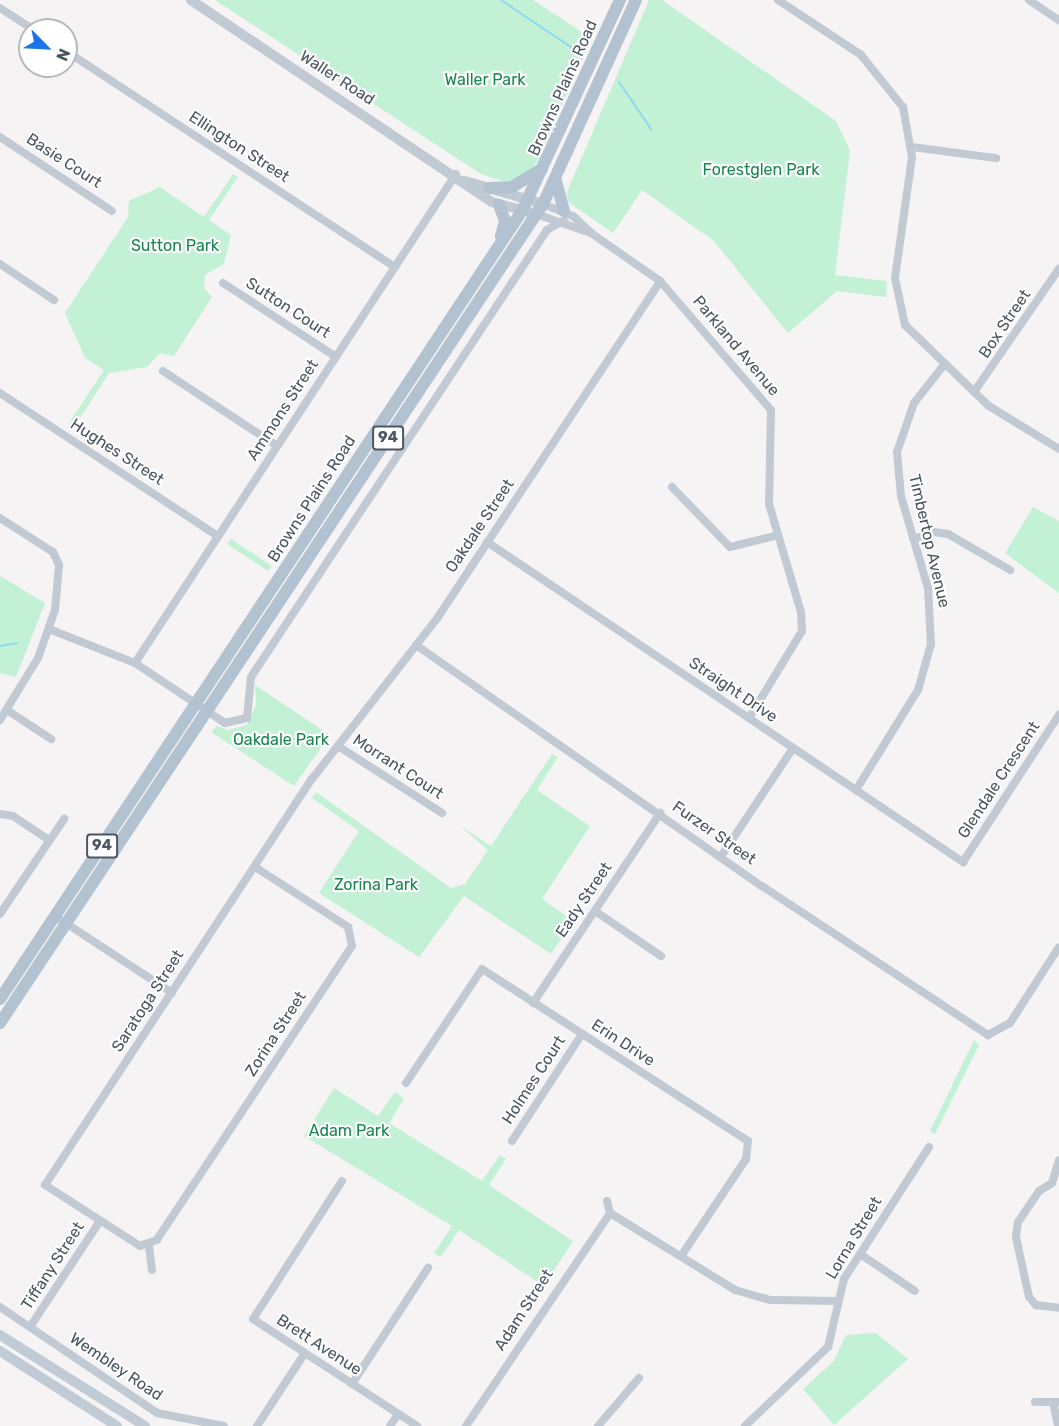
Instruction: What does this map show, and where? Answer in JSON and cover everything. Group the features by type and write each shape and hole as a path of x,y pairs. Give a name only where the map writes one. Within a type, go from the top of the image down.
{"main road":[{"name":"Browns Plains Road","path":"0,999 525,206 549,162 620,0"},
{"name":"Browns Plains Road","path":"0,1023 539,209 556,181 636,0"},
{"path":"489,188 518,185 549,162"},
{"path":"556,181 564,215"},
{"path":"496,252 505,221 499,205"},
{"name":"Wembley Road","path":"0,1335 145,1426"},
{"path":"0,1351 117,1426"}],"street":[{"name":"Waller Road","path":"191,0 499,205 539,209"},
{"path":"778,0 880,72 903,107 912,147 896,294 905,325 944,365 1004,418 1059,449"},
{"path":"1029,0 1059,20"},
{"path":"0,8 18,20"},
{"name":"Ellington Street","path":"78,59 395,267"},
{"name":"Basie Court","path":"0,137 112,211"},
{"path":"912,147 996,158"},
{"name":"Waller Road","path":"461,178 489,188 525,206"},
{"name":"Ammons Street","path":"135,663 395,267 461,178"},
{"name":"Parkland Avenue","path":"539,209 564,215 660,281 771,410 767,487 802,631 749,718"},
{"path":"48,629 135,663 229,724 247,718 248,681 542,238 564,215"},
{"path":"0,264 54,300"},
{"name":"Box Street","path":"974,392 1059,269"},
{"name":"Oakdale Street","path":"312,779 416,645 660,281"},
{"name":"Sutton Court","path":"223,283 336,357"},
{"name":"Timbertop Avenue","path":"855,790 905,715 927,661 932,615 901,496 897,452 914,403 944,365"},
{"path":"163,371 278,446"},
{"name":"Hughes Street","path":"0,393 218,536"},
{"path":"672,487 730,547 778,535"},
{"path":"0,518 57,558 55,610 31,674 0,720"},
{"path":"913,539 934,532 948,534 1010,570"},
{"name":"Straight Drive","path":"487,542 963,862"},
{"name":"Furzer Street","path":"416,645 979,1029 1000,1033 1059,947"},
{"path":"7,710 51,738"},
{"name":"Glendale Crescent","path":"963,862 1059,715"},
{"name":"Morrant Court","path":"338,746 442,813"},
{"path":"722,855 794,748"},
{"name":"Saratoga Street","path":"100,1221 45,1185 312,779"},
{"name":"Eady Street","path":"533,1003 660,813"},
{"path":"0,814 13,816 49,840"},
{"path":"0,914 64,819"},
{"name":"Zorina Street","path":"149,1246 352,946 348,927 255,867"},
{"path":"595,910 661,956"},
{"path":"55,916 172,993"},
{"name":"Erin Drive","path":"406,1083 482,969 748,1141 746,1159 681,1256"},
{"name":"Holmes Court","path":"512,1141 582,1034"},
{"name":"Lorna Street","path":"745,1426 818,1362 833,1333 838,1301 860,1254 929,1147"},
{"path":"1059,1160 1055,1186 1039,1191 1018,1222 1016,1237 1029,1297 1036,1305 1059,1308"},
{"name":"Brett Avenue","path":"342,1181 253,1319 417,1426"},
{"path":"607,1201 610,1213 755,1297 838,1301"},
{"name":"Adam Street","path":"466,1426 610,1213"},
{"path":"100,1221 149,1246 152,1270"},
{"name":"Tiffany Street","path":"30,1327 100,1221"},
{"path":"860,1254 915,1291"},
{"path":"352,1384 428,1268"},
{"name":"Wembley Road","path":"0,1307 157,1413 224,1426"},
{"path":"256,1426 305,1353"},
{"path":"598,1426 639,1378"},
{"path":"1035,1402 1056,1402 1058,1426"},
{"path":"390,1426 398,1414"}],"green space":[{"name":"Waller Park","path":"215,0 533,0 591,38 539,159 527,176 505,182 481,174"},
{"name":"Forestglen Park","path":"649,0 662,0 836,121 850,151 835,275 887,281 886,297 837,291 788,333 714,241 642,190 613,233 568,202 567,192"},
{"name":"Sutton Park","path":"233,174 238,177 209,220 231,235 224,264 205,275 204,288 212,297 174,356 160,353 147,367 109,373 74,427 69,423 104,370 85,358 65,313 128,217 129,201 160,187 204,217"},
{"path":"1033,507 1059,521 1059,593 1005,553"},
{"path":"231,539 272,566 268,571 227,544"},
{"path":"0,576 45,603 16,677 0,673"},
{"name":"Oakdale Park","path":"255,685 330,735 294,786 211,732 217,726 228,730 247,725 256,705"},
{"name":"Zorina Park","path":"552,754 558,757 537,790 590,826 542,899 573,921 551,954 464,896 419,957 319,893 359,831 312,798 316,792 451,888 465,884 488,850 459,825 491,846"},
{"path":"974,1040 979,1045 935,1134 930,1131"},
{"name":"Adam Park","path":"334,1088 378,1116 395,1092 404,1099 389,1123 482,1181 500,1155 506,1159 489,1185 573,1241 544,1286 459,1230 441,1257 434,1253 452,1226 304,1136"},
{"path":"876,1333 908,1359 834,1425 803,1389 834,1361 846,1335"}],"waterway":[{"path":"501,0 577,51"},
{"path":"619,82 651,129"},
{"path":"0,646 17,643"}]}
